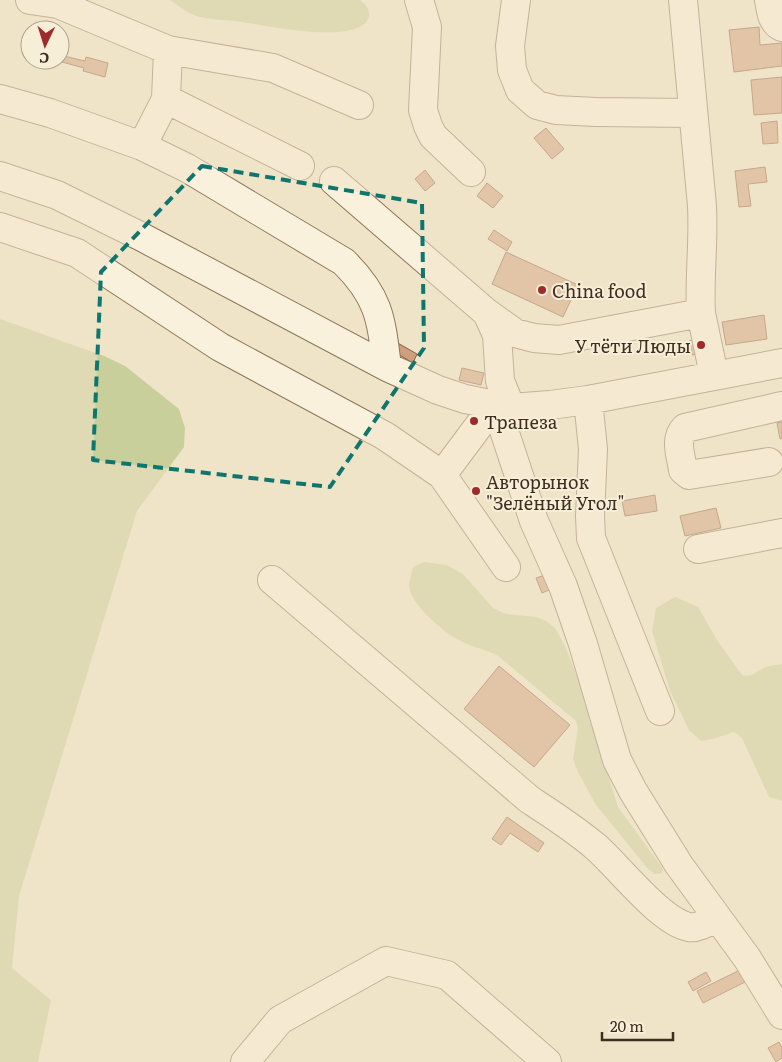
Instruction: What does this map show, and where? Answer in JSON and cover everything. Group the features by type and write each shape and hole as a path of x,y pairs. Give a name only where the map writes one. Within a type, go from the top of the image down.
{"street":[{"path":"30,0 58,4 168,50 273,68 359,105"},
{"path":"419,0 427,28 424,110 428,126 434,136 471,172"},
{"path":"516,0 510,46 512,70 520,90 537,105 556,110 572,111 693,113"},
{"path":"684,0 704,236 700,283 701,313 714,375"},
{"path":"769,0 773,19 782,26"},
{"path":"142,146 166,100 168,50"},
{"path":"0,99 50,113 142,146 187,168 344,262 361,279 379,314 387,367"},
{"path":"166,100 300,166"},
{"path":"0,176 57,195 140,236 387,367 438,390 465,399 504,407"},
{"path":"334,181 487,313 515,333 534,338 559,340 701,313"},
{"path":"0,226 77,253 220,347 384,436 442,475 506,567"},
{"path":"487,313 497,335 504,407 534,521 563,586 583,644 617,760 633,791 675,857 747,958 782,1015"},
{"path":"442,475 489,412 504,407 588,400 782,363"},
{"path":"588,400 593,449 591,538 660,711"},
{"path":"769,462 689,475 683,470 678,440 680,432 685,428 782,406"},
{"path":"698,549 782,533"},
{"path":"272,580 530,800 568,825 597,848 654,906 671,918 691,928 697,927 717,916"},
{"path":"245,1062 280,1020 386,961 447,975 547,1062"}],"highlighted area":[{"path":"202,166 422,203 424,348 330,487 93,460 101,272"}],"green space":[{"path":"170,0 360,0 367,7 369,16 363,25 350,30 311,32 196,16"},
{"path":"0,319 104,356 125,366 179,409 185,428 184,447 137,511 19,896 12,968 51,1000 38,1062 0,1062"},
{"path":"424,562 447,565 463,574 493,608 506,614 536,617 546,621 555,628 565,646 577,676 618,807 663,869 662,873 655,874 648,869 596,805 573,759 578,728 576,721 497,655 455,638 442,629 420,608 411,593 409,584 413,567"},
{"path":"675,597 698,607 717,640 742,675 750,675 765,667 782,664 782,801 769,797 742,738 734,732 701,741 689,730 670,691 652,631 656,608"}],"building":[{"path":"759,27 760,45 782,43 782,66 734,72 729,30"},
{"path":"70,57 85,61 86,57 108,63 105,77 83,71 84,68 70,64"},
{"path":"782,77 782,113 754,115 751,80"},
{"path":"777,121 778,143 763,144 761,123"},
{"path":"546,128 564,149 552,159 534,138"},
{"path":"765,167 767,182 748,184 751,206 739,207 735,171"},
{"path":"425,170 435,183 425,191 415,179"},
{"path":"487,183 503,196 493,208 477,196"},
{"path":"494,230 512,242 507,251 488,239"},
{"path":"506,252 578,285 563,317 492,284"},
{"path":"764,315 767,339 726,345 722,322"},
{"path":"702,338 706,352 692,355 689,341"},
{"path":"396,342 417,354 413,363 391,350"},
{"path":"462,368 484,373 481,385 459,380"},
{"path":"782,422 782,438 780,439 777,423"},
{"path":"655,495 657,511 625,516 622,501"},
{"path":"716,508 721,528 685,536 680,516"},
{"path":"551,573 556,587 542,593 536,578"},
{"path":"499,666 570,725 534,767 464,709"},
{"path":"507,817 544,843 538,852 510,833 501,845 492,839"},
{"path":"740,970 745,982 703,1003 697,991"},
{"path":"706,972 711,981 693,991 688,982"},
{"path":"779,1042 782,1048 782,1058 776,1062 768,1048"}],"place":[{"name":"China food","path":"542,290"},
{"name":"У тёти Люды","path":"701,345"},
{"name":"Трапеза","path":"474,421"},
{"name":"Авторынок \"Зелёный Угол\"","path":"476,491"}]}
